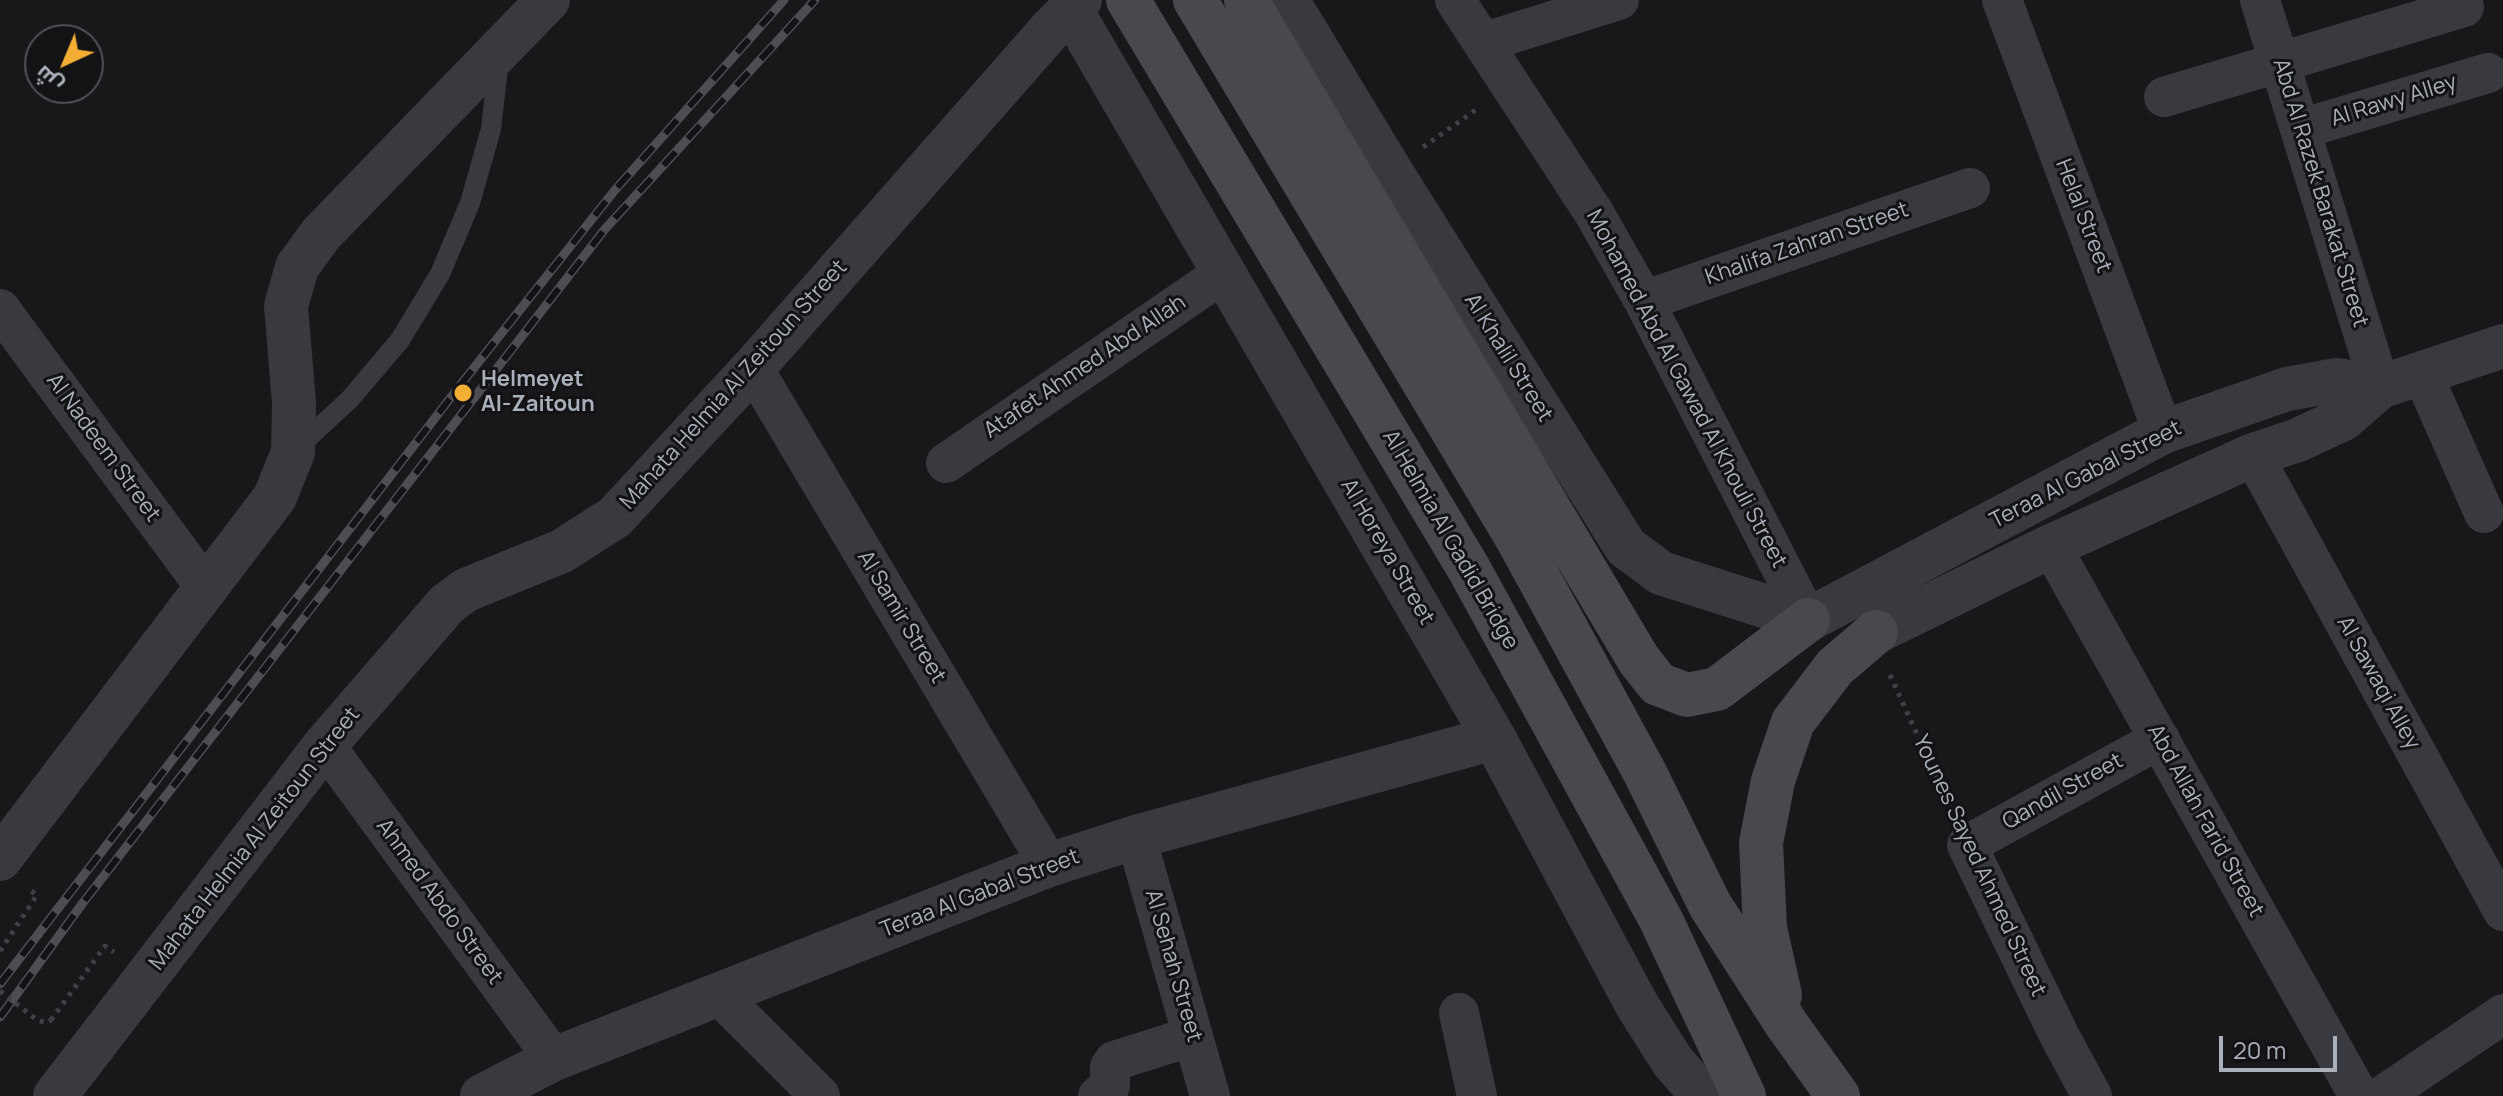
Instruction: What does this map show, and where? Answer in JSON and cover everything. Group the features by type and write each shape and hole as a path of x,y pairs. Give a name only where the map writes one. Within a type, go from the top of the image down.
{"main road":[{"name":"Al Helmia Al Gadid Bridge","path":"1128,0 1469,569 1661,920 1744,1096"},
{"path":"1195,0 1518,540 1645,773 1710,905 1787,1025 1838,1096"},
{"path":"1246,0 1639,660 1658,684 1687,695 1717,689 1808,620"},
{"path":"1787,1025 1765,928 1761,843 1773,781 1793,722 1835,667 1876,632"}],"street":[{"path":"0,859 275,497 293,452 294,403 286,306 297,267 321,234 548,0"},
{"name":"Al Khalil Street","path":"1287,0 1626,547 1661,573 1808,620"},
{"name":"Mohamed Abd Al Gawad Al Khouli Street","path":"1455,0 1594,213 1644,301 1808,620"},
{"path":"1485,42 1619,0"},
{"name":"Helal Street","path":"2002,0 2163,432"},
{"name":"Abd Al Razek Barakat Street","path":"2260,0 2380,387"},
{"name":"Al Horeya Street","path":"1075,4 1225,272 1494,738 1637,1005 1673,1062 1703,1096"},
{"name":"Mahata Helmia Al Zeitoun Street","path":"55,1096 325,745 447,604 466,590 562,551 615,517 753,368 1075,4"},
{"path":"2164,97 2464,7"},
{"name":"Al Rawy Alley","path":"2301,129 2488,73"},
{"name":"Khalifa Zahran Street","path":"1644,301 1970,188"},
{"name":"Atafet Ahmed Abd Allah","path":"946,463 1225,272"},
{"name":"Al Nadeem Street","path":"0,309 206,588"},
{"name":"Teraa Al Gabal Street","path":"1876,632 2051,546 2253,455 2298,440 2343,419 2380,387 2503,346"},
{"name":"Al Samir Street","path":"753,368 1049,865"},
{"path":"2422,373 2484,513"},
{"name":"Teraa Al Gabal Street","path":"1808,620 2163,432 2287,389 2337,380 2380,387"},
{"name":"Al Sawaqi Alley","path":"2253,455 2503,911"},
{"name":"Abd Allah Farid Street","path":"2051,546 2359,1096"},
{"name":"Teraa Al Gabal Street","path":"482,1096 554,1059 1049,865 1136,837 1494,738"},
{"name":"Qandil Street","path":"1967,845 2160,739"},
{"name":"Ahmed Abdo Street","path":"325,745 554,1059"},
{"name":"Al Sehah Street","path":"1136,837 1210,1096"},
{"name":"Younes Sayed Ahmed Street","path":"1967,845 2092,1096"},
{"path":"720,996 820,1096"},
{"path":"1459,1013 1477,1096"},
{"path":"2382,1096 2503,1014"},
{"path":"1098,1096 1110,1086 1110,1067 1114,1061 1193,1036"}],"lane":[{"path":"293,452 350,399 400,340 440,274 470,203 491,129 500,52"}],"path":[{"path":"1390,170 1512,85"},
{"name":"Younes Sayed Ahmed Street","path":"1876,632 1893,685 1967,845"},
{"path":"0,951 37,895"},
{"path":"0,991 37,1020 47,1023 105,946"}],"railway":[{"path":"0,984 458,388 615,190 784,0"},
{"path":"0,1017 82,904 605,229 815,0"}],"place":[{"name":"Helmeyet Al-Zaitoun","path":"463,393"}]}
